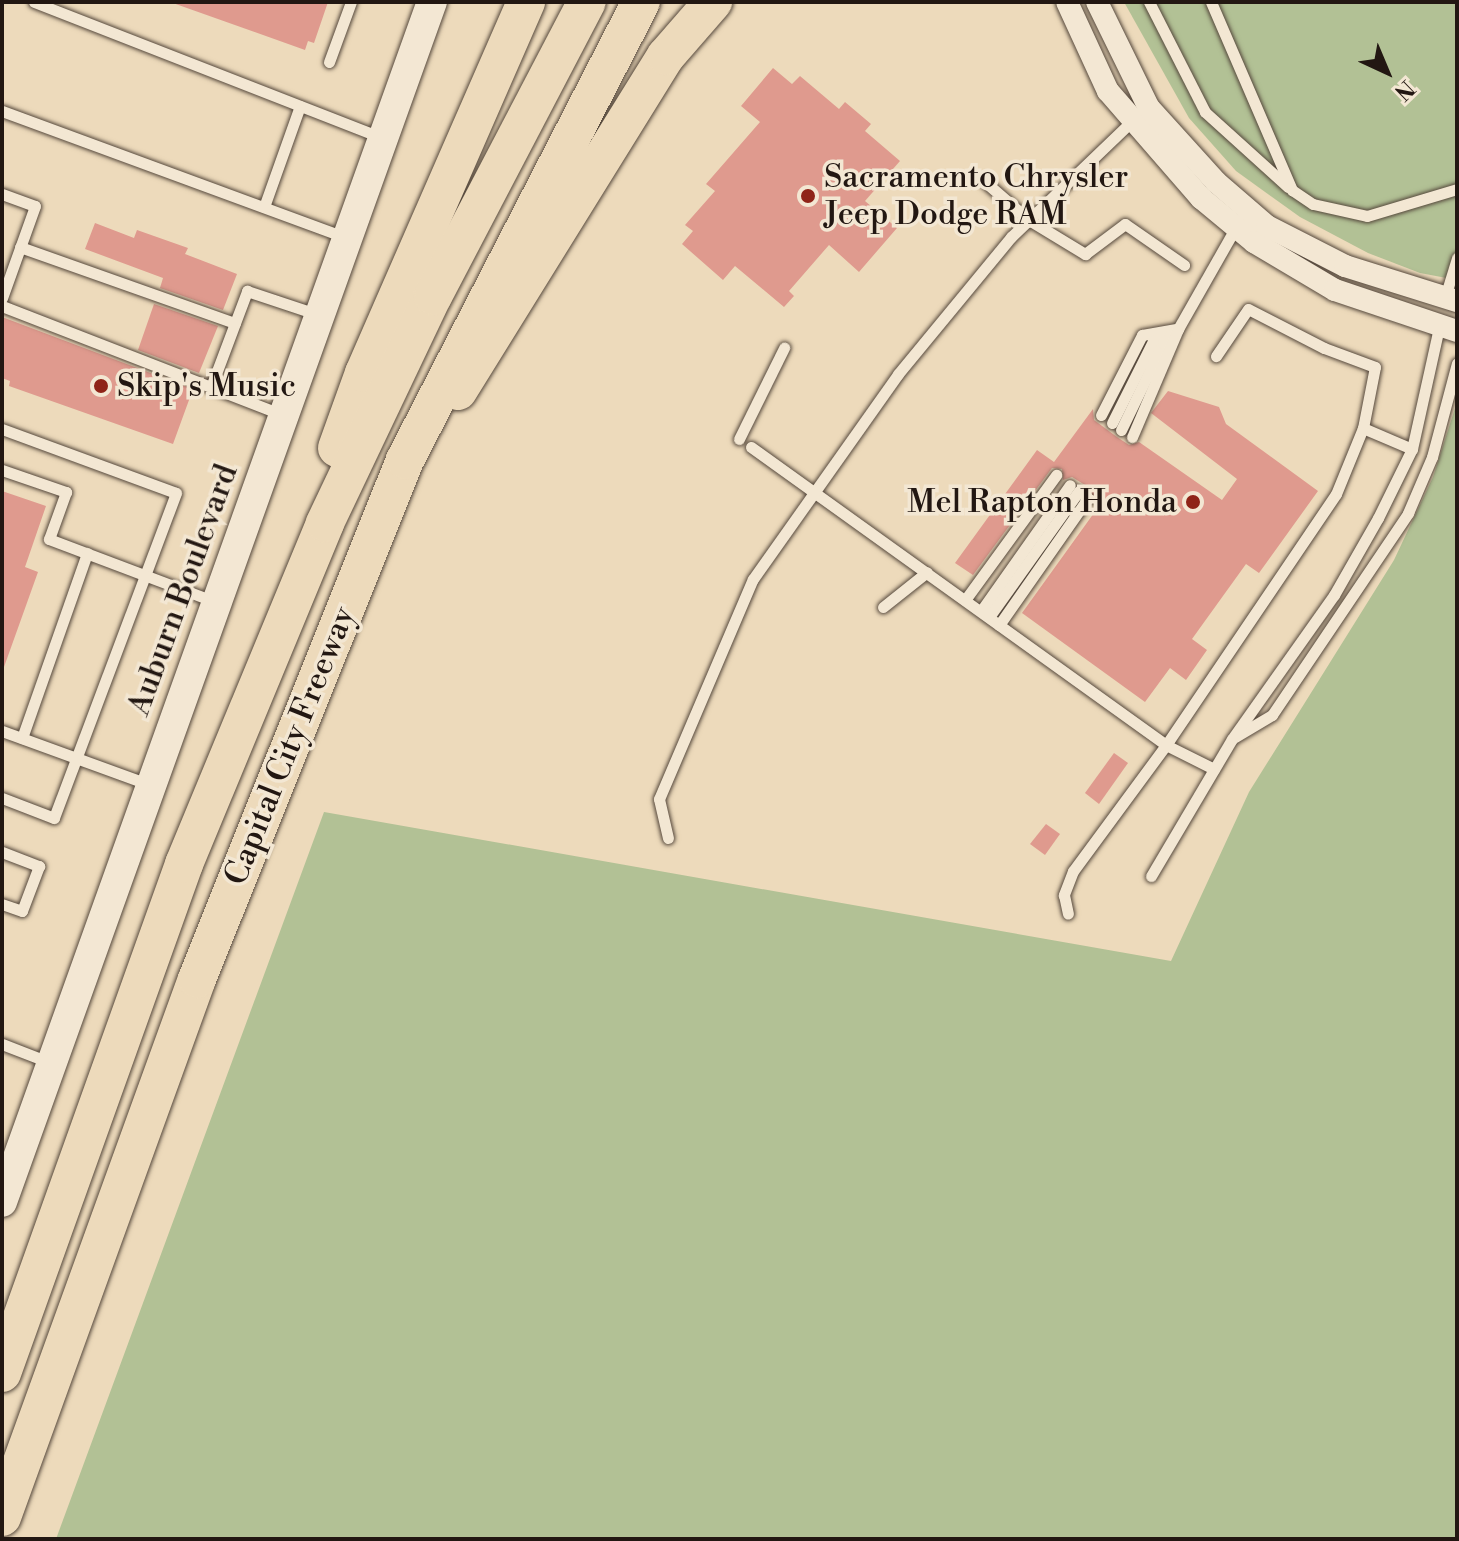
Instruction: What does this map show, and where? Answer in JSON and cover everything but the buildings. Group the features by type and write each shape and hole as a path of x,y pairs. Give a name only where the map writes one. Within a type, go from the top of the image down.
{"highway":[{"path":"226,755 364,373 526,2"},
{"name":"Capital City Freeway","path":"2,1373 226,755 325,523 433,296 587,2"},
{"name":"Capital City Freeway","path":"2,1517 197,979 405,460 641,2"},
{"path":"405,460 479,365 666,56 713,2"}],"main road":[{"name":"Auburn Boulevard","path":"2,1202 432,2"}],"street":[{"path":"1067,2 1108,91 1201,198 1236,227 1335,290 1448,329 1451,299 1345,266 1267,226 1216,182 1149,108 1097,2"}],"lane":[{"path":"34,2 383,138"},
{"path":"329,62 351,2"},
{"path":"1149,2 1205,112 1292,190 1313,204 1367,216 1457,189"},
{"path":"1211,2 1292,190"},
{"path":"264,207 300,106"},
{"path":"668,838 659,799 753,579 898,374 1029,220 1131,121 1149,108"},
{"path":"2,111 347,238"},
{"path":"984,181 1029,220 1085,254 1125,224 1184,265"},
{"path":"2,194 35,206 2,298"},
{"path":"1178,329 1153,341 1122,430 1236,227"},
{"path":"20,247 235,323"},
{"path":"1451,299 1457,258"},
{"path":"211,387 247,291 320,316"},
{"path":"2,306 284,415"},
{"path":"1068,914 1064,895 1073,871 1166,745 1336,494 1363,428 1375,367 1324,348 1248,309 1216,356"},
{"path":"1101,415 1142,335 1178,329"},
{"path":"1151,876 1232,739 1334,595 1412,449 1448,329"},
{"path":"739,439 784,348"},
{"path":"1232,739 1272,715 1408,513 1432,457 1457,363"},
{"path":"1363,428 1412,449"},
{"path":"2,429 176,493 54,818 2,798"},
{"path":"751,447 1166,745 1214,769"},
{"path":"2,470 66,492 49,539 217,602"},
{"path":"965,600 1056,475"},
{"path":"990,618 1079,492 990,618"},
{"path":"22,738 87,553"},
{"path":"883,607 927,572"},
{"path":"2,731 152,785"},
{"path":"2,852 39,866 22,911 2,904"},
{"path":"2,1044 51,1064"}],"green space":[{"path":"1124,2 1457,2 1457,280 1420,273 1368,253 1300,217 1236,171 1189,118"},
{"path":"1457,402 1457,1539 56,1539 324,812 1171,961 1249,792 1394,560 1433,477"}],"place":[{"name":"Sacramento Chrysler Jeep Dodge RAM","path":"808,196"},
{"name":"Skip's Music","path":"101,386"},
{"name":"Mel Rapton Honda","path":"1193,502"}]}
